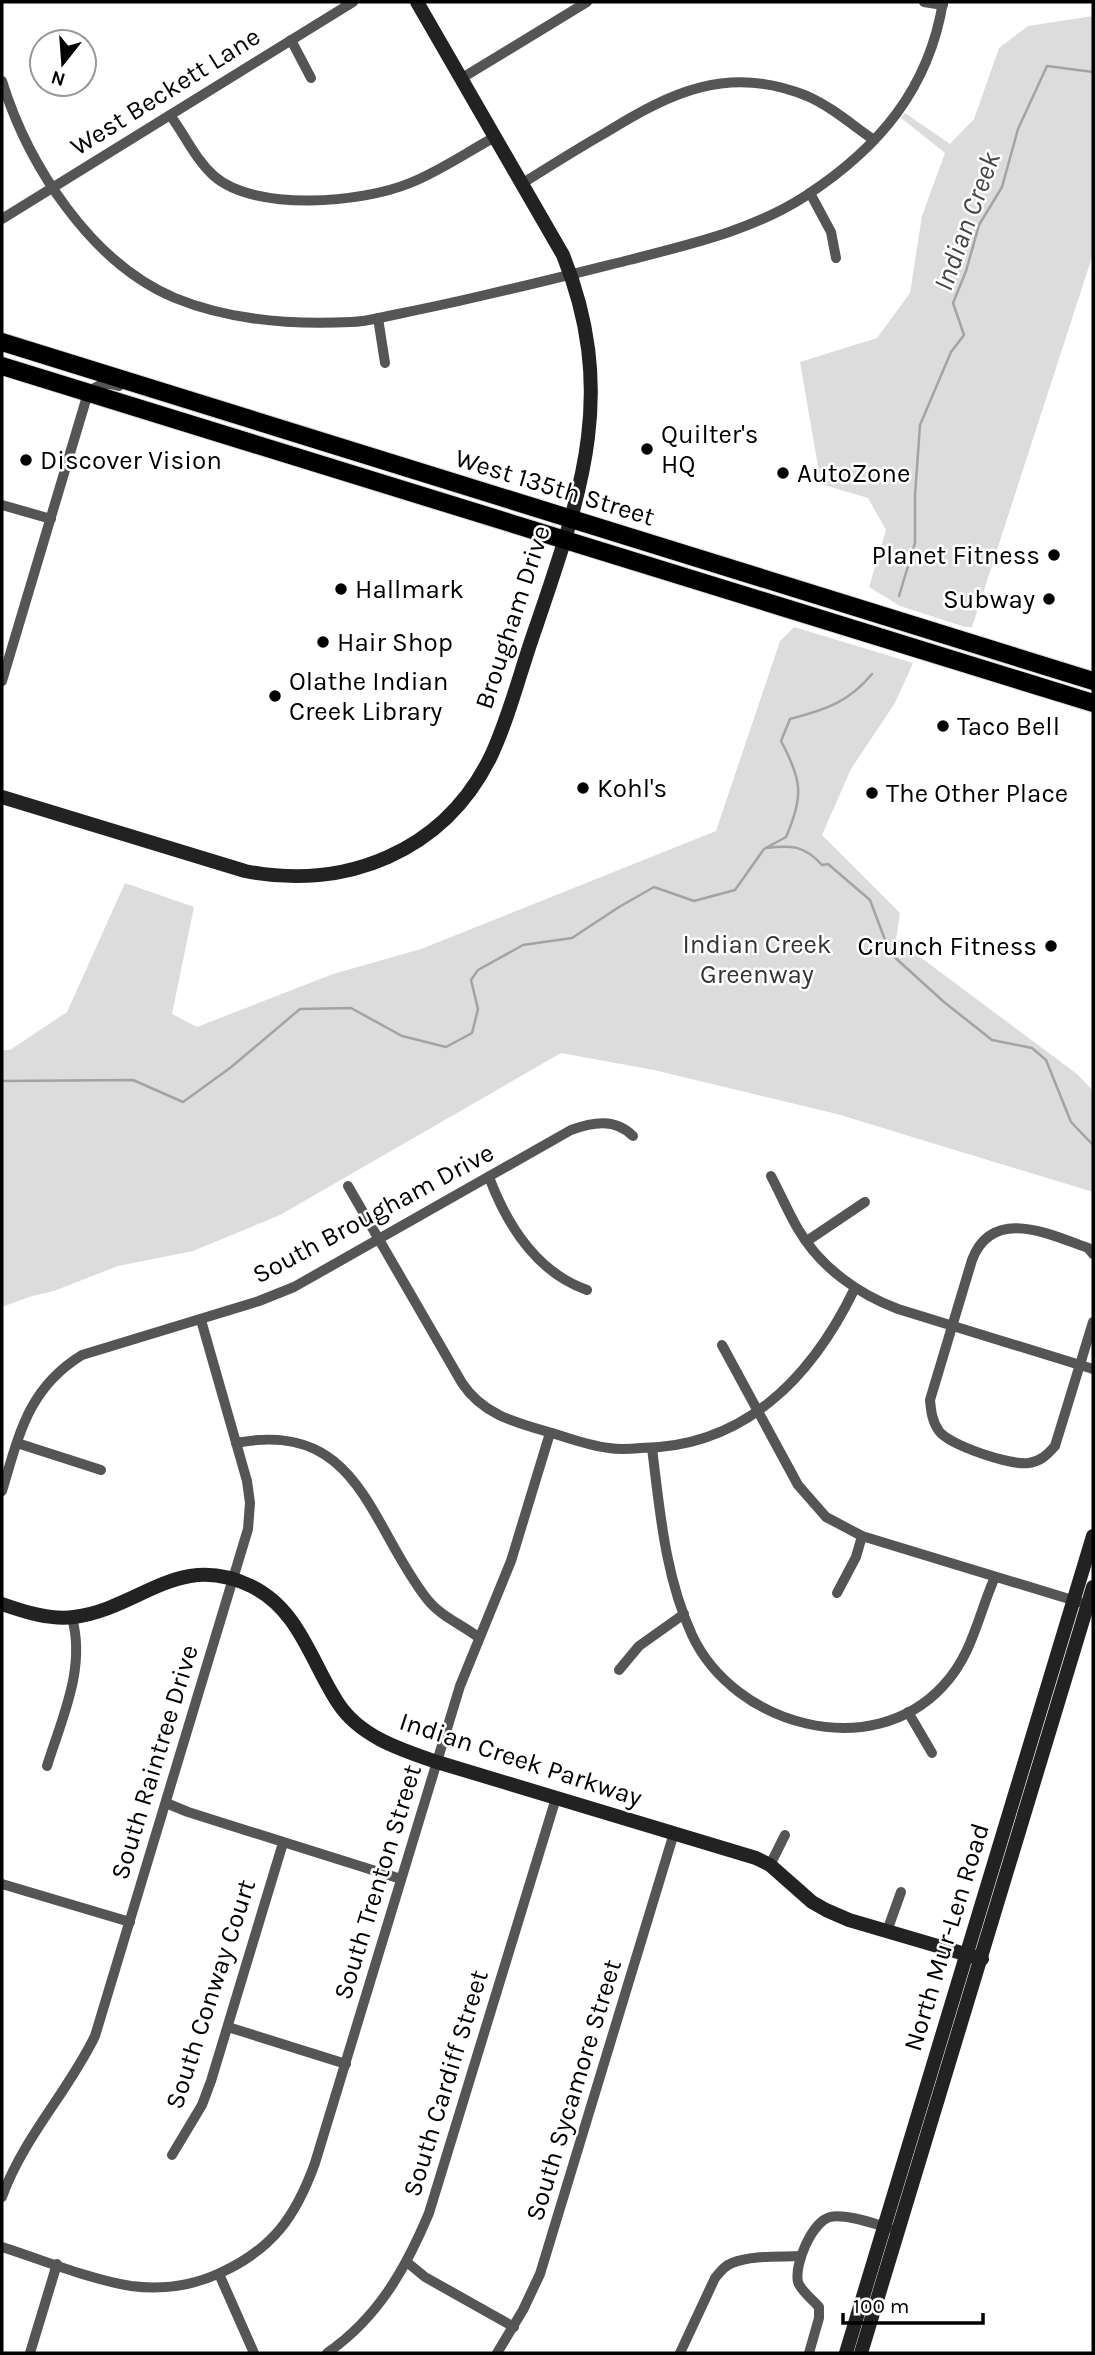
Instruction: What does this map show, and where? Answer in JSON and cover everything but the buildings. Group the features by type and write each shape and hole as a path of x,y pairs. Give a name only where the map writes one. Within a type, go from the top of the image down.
{"main road":[{"name":"West 135th Street","path":"2,342 1093,681"},
{"name":"West 135th Street","path":"2,366 1093,703"}],"street":[{"name":"West Beckett Lane","path":"2,219 353,2"},
{"name":"Brougham Drive","path":"2,797 245,871 267,876 312,877 367,866 387,858 426,835 466,796 489,759 566,540 591,429 592,385 584,320 571,276 556,243 417,2"},
{"path":"462,78 587,2"},
{"path":"2,81 11,111 70,214 99,245 135,274 174,298 231,316 277,322 354,322 571,276 724,234 764,218 810,193 874,140 902,108 930,55 943,3 925,2"},
{"path":"291,40 310,78"},
{"path":"523,183 656,103 688,90 719,84 766,85 794,92 823,104 874,140"},
{"path":"170,115 201,163 223,183 242,192 282,198 332,199 390,190 411,183 495,137"},
{"path":"810,193 831,232 836,258"},
{"path":"378,318 385,363"},
{"path":"2,681 88,393 97,385 110,383 183,406 206,405"},
{"path":"2,505 51,519"},
{"name":"South Brougham Drive","path":"2,1491 35,1399 50,1379 71,1362 98,1349 201,1320 294,1287 581,1126 611,1123 624,1127 633,1136"},
{"path":"771,1176 799,1232 827,1265 874,1300 1093,1368"},
{"path":"489,1177 495,1194 536,1259 555,1275 587,1290"},
{"path":"348,1186 468,1392 498,1416 611,1449 693,1443 732,1427 772,1403 798,1377 839,1322 855,1288"},
{"path":"807,1241 865,1202"},
{"path":"1093,1254 1088,1248 1026,1229 1011,1227 995,1231 985,1238 975,1251 930,1400 931,1415 937,1430 956,1444 1014,1462 1026,1464 1039,1461 1055,1446 1093,1322"},
{"name":"South Raintree Drive","path":"2,2197 20,2154 81,2065 95,2036 248,1529 250,1503 201,1320"},
{"path":"722,1345 798,1485 819,1512 839,1526 862,1536 1081,1602"},
{"name":"South Trenton Street","path":"2,2247 113,2282 145,2287 189,2284 219,2274 258,2253 292,2215 316,2163 460,1686 511,1561 550,1433"},
{"path":"236,1443 258,1438 289,1441 314,1448 335,1461 360,1488 428,1601 478,1637"},
{"path":"17,1443 101,1470"},
{"path":"652,1448 662,1533 674,1589 693,1637 713,1670 772,1713 787,1720 832,1728 879,1724 908,1712 933,1696 963,1662 974,1640 995,1577"},
{"path":"837,1593 856,1557 862,1536"},
{"name":"North Mur-Len Road","path":"846,2353 982,1959 1081,1602 1093,1536"},
{"name":"Indian Creek Parkway","path":"2,1604 47,1616 72,1618 107,1608 177,1578 206,1574 250,1586 269,1597 291,1617 339,1705 379,1739 401,1750 437,1762 756,1858 770,1865 812,1902 826,1910 849,1920 982,1959"},
{"name":"North Mur-Len Road","path":"861,2353 891,2229 965,1954 1081,1602 1093,1587"},
{"path":"619,1670 639,1646 684,1614"},
{"path":"47,1766 75,1673 77,1644 72,1618"},
{"path":"908,1712 932,1753"},
{"name":"South Cardiff Street","path":"327,2353 351,2335 382,2302 408,2263 429,2213 556,1798"},
{"path":"166,1803 401,1879"},
{"name":"South Sycamore Street","path":"498,2353 540,2274 674,1833"},
{"path":"770,1865 785,1835"},
{"name":"South Conway Court","path":"172,2155 202,2105 283,1843"},
{"path":"2,1884 130,1922"},
{"path":"887,1931 901,1892"},
{"path":"228,2027 346,2064"},
{"path":"809,2353 819,2318 819,2307 799,2286 797,2269 800,2256 823,2221 832,2216 891,2229"},
{"path":"680,2353 715,2278 723,2269 731,2263 753,2259 800,2256"},
{"path":"408,2263 425,2277 514,2327"},
{"path":"30,2353 57,2264"},
{"path":"219,2274 254,2353"}],"green space":[{"path":"1093,16 1093,254 972,627 965,627 900,606 869,587 886,530 868,498 821,484 800,362 877,338 910,293 922,216 945,153 901,118 905,113 950,144 974,119 999,48 1028,26"},
{"name":"Indian Creek Greenway","path":"794,627 913,663 895,703 851,769 822,835 900,913 896,939 1077,1074 1093,1091 1093,1192 837,1114 654,1070 561,1053 280,1215 193,1251 118,1266 54,1291 2,1307 2,1050 10,1050 67,1012 125,883 194,907 172,1014 197,1027 333,974 421,949 716,831 780,641"}],"waterway":[{"name":"Indian Creek","path":"899,596 915,543 920,425 951,352 964,335 953,303 966,271 979,225 1002,187 1018,129 1047,66 1093,72"},
{"name":"Indian Creek","path":"2,1081 133,1080 183,1102 230,1068 300,1009 351,1008 402,1036 446,1047 472,1033 478,1009 471,980 478,970 523,945 572,938 654,887 694,901 735,890 764,849 786,837 792,823 798,799 797,778 781,741 790,719 836,704 854,692 872,674"},
{"path":"766,848 790,847 803,850 822,865 828,864 870,900 890,953 944,1002 992,1040 1032,1048 1046,1060 1071,1122 1093,1145"}],"place":[{"name":"Quilter's HQ","path":"647,449"},
{"name":"Discover Vision","path":"26,460"},
{"name":"AutoZone","path":"783,473"},
{"name":"Planet Fitness","path":"1054,555"},
{"name":"Hallmark","path":"341,589"},
{"name":"Subway","path":"1049,599"},
{"name":"Hair Shop","path":"323,642"},
{"name":"Olathe Indian Creek Library","path":"275,696"},
{"name":"Taco Bell","path":"943,726"},
{"name":"Kohl's","path":"583,788"},
{"name":"The Other Place","path":"872,793"},
{"name":"Crunch Fitness","path":"1051,946"}]}
